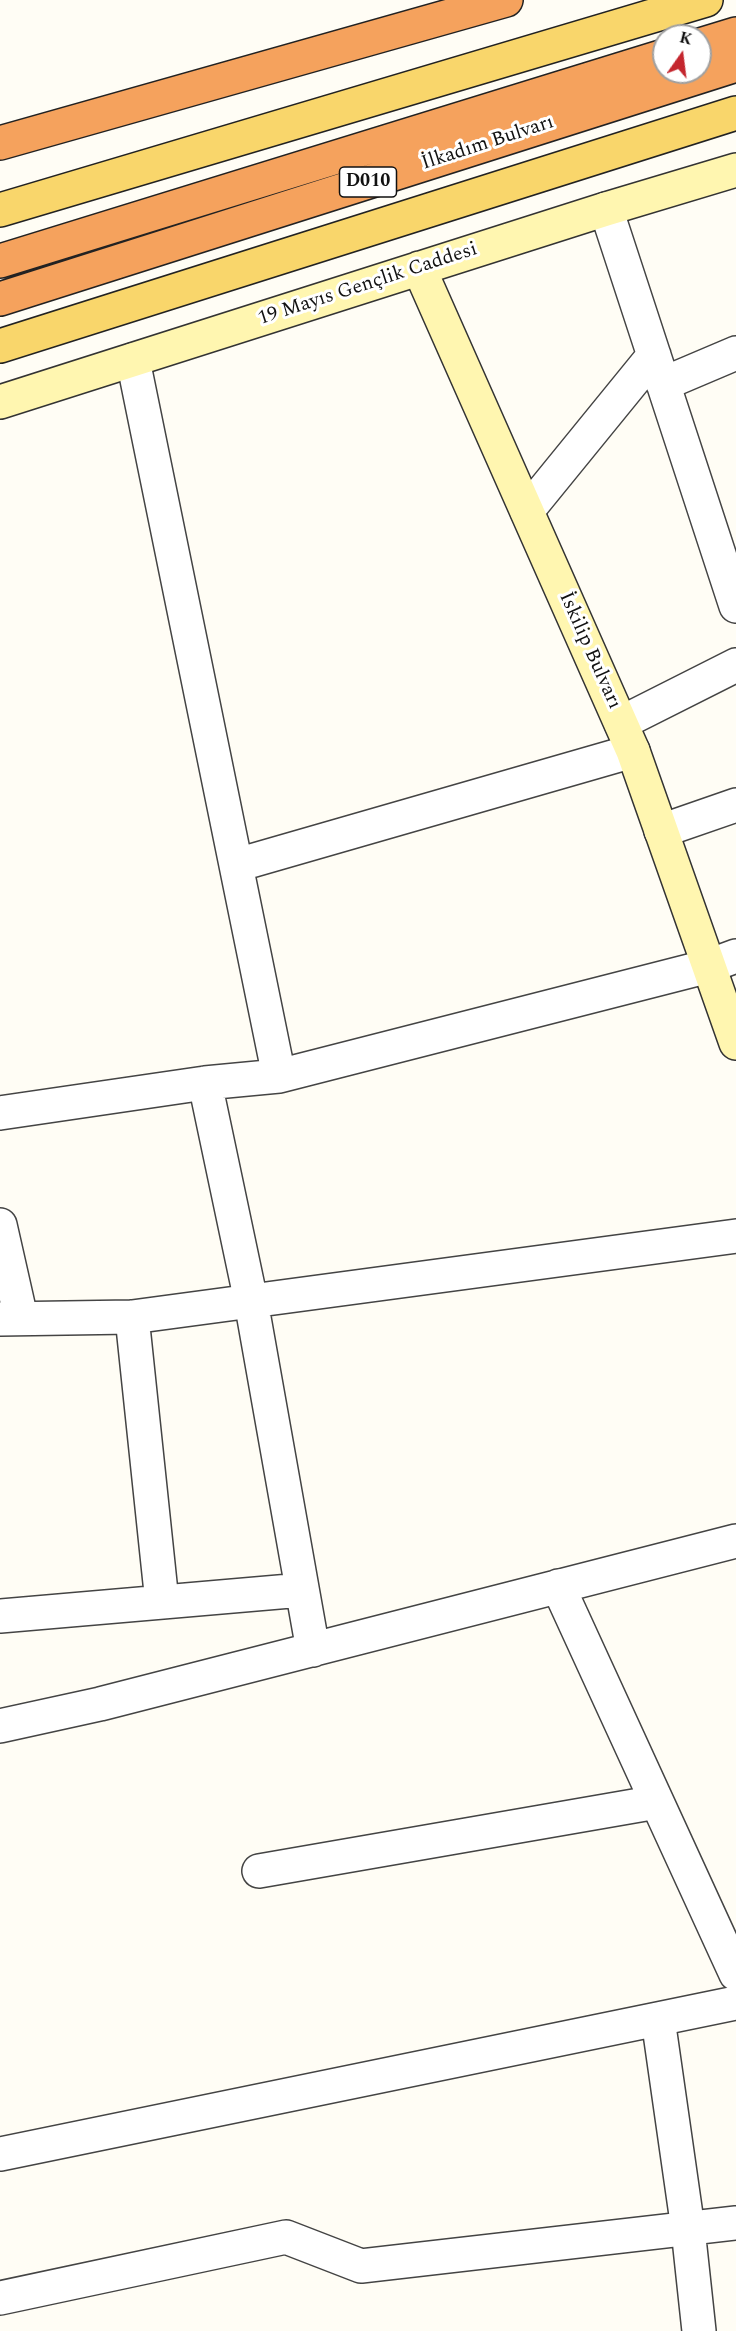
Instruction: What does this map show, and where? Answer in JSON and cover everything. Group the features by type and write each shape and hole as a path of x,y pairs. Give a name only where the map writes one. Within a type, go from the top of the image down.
{"highway":[{"path":"0,143 506,0"},
{"path":"712,41 736,34"},
{"name":"İlkadım Bulvarı","path":"0,261 652,60"},
{"name":"İlkadım Bulvarı","path":"0,299 736,65"}],"main road":[{"path":"0,210 706,0"},
{"path":"0,346 736,113"},
{"name":"19 Mayıs Gençlik Caddesi","path":"0,402 606,209 736,170"},
{"name":"İskilip Bulvarı","path":"419,268 627,737 661,831 722,961 736,1044"}],"street":[{"path":"606,209 736,606"},
{"path":"527,511 658,370 736,352"},
{"path":"133,360 279,1076"},
{"path":"237,865 627,737 736,665"},
{"path":"661,831 736,805"},
{"path":"0,1113 205,1083 279,1076 722,961"},
{"path":"205,1083 251,1301 313,1650"},
{"path":"0,1225 11,1318 132,1317 736,1236"},
{"path":"132,1317 162,1602"},
{"path":"0,1726 100,1704 736,1541"},
{"path":"558,1586 736,1974"},
{"path":"0,1616 302,1590"},
{"path":"259,1871 657,1802"},
{"path":"0,2154 736,2003"},
{"path":"658,2019 688,2229 699,2331"},
{"path":"0,2298 286,2237 361,2266 736,2223"}]}
